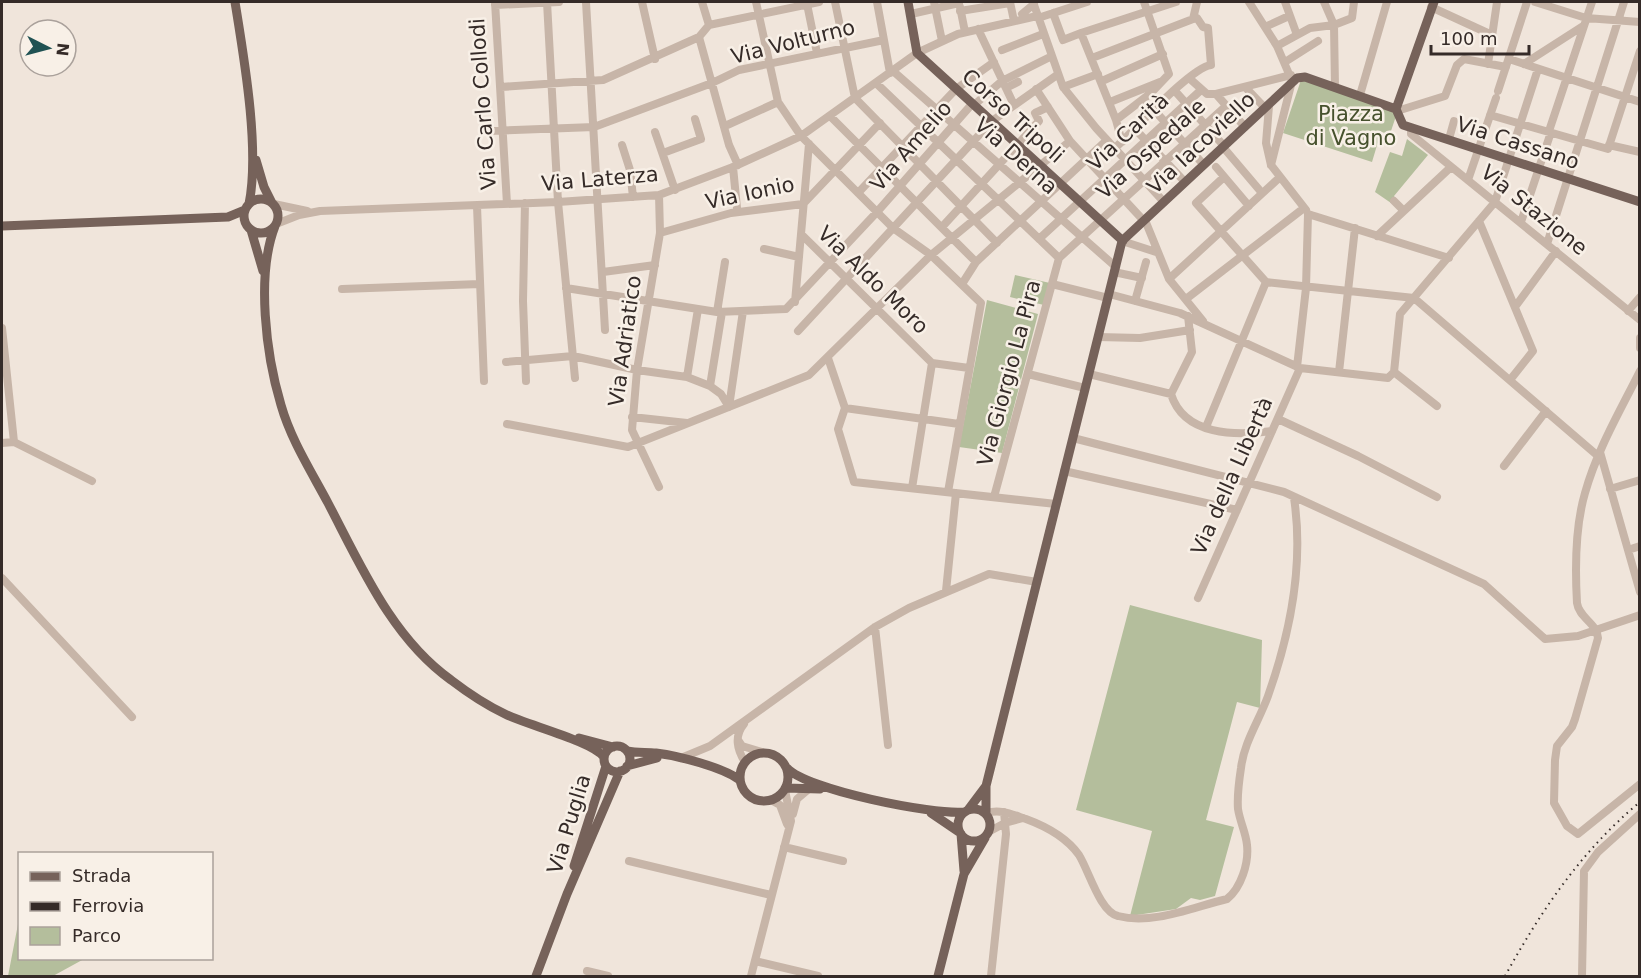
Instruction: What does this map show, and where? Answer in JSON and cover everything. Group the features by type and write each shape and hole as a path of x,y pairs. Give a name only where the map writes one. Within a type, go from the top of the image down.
{"main road":[{"path":"235,2 252,139 253,176 244,219 261,259 273,369 287,425 367,575 399,629 435,668 476,698 524,723 591,748 611,770 624,769 652,758 677,759"},
{"path":"908,2 917,53"},
{"path":"1411,128 1401,124 1396,110 1432,4"},
{"name":"Corso Tripoli","path":"917,53 1123,241"},
{"path":"1292,78 1305,77 1360,95 1396,110"},
{"name":"Via Iacoviello","path":"1123,241 1267,107 1292,78"},
{"name":"Via Cassano","path":"1411,128 1640,202"},
{"path":"252,139 264,187 278,214 269,250 266,293"},
{"path":"2,226 220,217 262,199 273,204"},
{"path":"220,217 250,229 267,232 276,225"},
{"path":"938,976 964,874 991,823 986,813 986,786 1123,241"},
{"path":"559,735 613,747 621,746 627,751 630,759 624,769"},
{"path":"605,761 613,747"},
{"path":"627,751 654,753 733,774 740,780 749,795 759,800 771,800 785,789 812,788 844,792"},
{"path":"704,765 744,764 762,752 776,755 787,768 802,779 844,792 929,812 976,809 986,813"},
{"name":"Via Puglia","path":"567,894 605,761"},
{"path":"740,780 744,764"},
{"path":"785,789 787,768"},
{"name":"Via Puglia","path":"536,976 567,894 624,769"},
{"path":"964,874 959,819 986,786"},
{"path":"929,812 973,842 987,834"}],"street":[{"path":"547,2 558,202 575,378"},
{"path":"495,3 559,2"},
{"path":"586,2 605,330"},
{"path":"642,2 655,59"},
{"path":"702,2 709,25"},
{"path":"756,2 778,102 801,136 893,228 932,255 981,303 959,424 946,591"},
{"path":"501,87 592,83 655,59 699,37 709,25 819,2"},
{"path":"835,2 855,98 997,243"},
{"path":"877,2 892,72"},
{"path":"911,14 935,5 1010,2 1014,21"},
{"name":"Via Laterza","path":"320,212 558,202 659,195 736,166 801,136 831,117 917,53 942,41 978,29 1014,21 1038,19 1074,4 1087,2"},
{"path":"1116,120 1151,93 1169,74 1144,2"},
{"path":"1053,13 1063,40 1176,2"},
{"path":"1195,19 1197,2"},
{"path":"1249,2 1277,46 1292,78 1271,165"},
{"path":"1285,2 1297,34"},
{"path":"1324,2 1334,25 1330,67 1335,87"},
{"path":"1277,46 1297,34 1318,26 1334,25 1352,18 1354,2"},
{"path":"1360,95 1387,2"},
{"path":"1488,64 1497,2"},
{"path":"1468,180 1527,2"},
{"path":"1535,2 1557,5 1585,22"},
{"path":"1521,222 1592,2"},
{"path":"1547,244 1624,2"},
{"name":"Via Carlo Collodi","path":"495,3 507,204"},
{"path":"1022,14 1033,3 1063,87 1107,140 1119,145"},
{"path":"807,4 817,53"},
{"path":"1432,4 1492,35"},
{"path":"935,5 942,41"},
{"path":"959,5 965,32"},
{"path":"1265,27 1289,16"},
{"path":"1315,16 1318,26"},
{"path":"1092,58 1195,19"},
{"path":"1119,145 1189,78 1203,67 1211,65 1208,27 1203,27 1195,19"},
{"path":"1524,64 1585,22 1640,22"},
{"path":"978,29 1014,105"},
{"path":"1081,33 1110,102 1116,120 1119,145 1126,160 1164,202"},
{"path":"1002,50 1043,34"},
{"path":"699,37 736,166 737,208"},
{"path":"1285,62 1319,40 1334,38"},
{"name":"Via Volturno","path":"488,131 594,128 712,83 739,70 884,39"},
{"path":"1609,147 1640,51"},
{"path":"1063,87 1100,77 1163,54"},
{"path":"1004,85 1020,66 1052,56"},
{"path":"1396,110 1444,96 1457,65 1464,59 1488,64 1524,64 1640,102"},
{"path":"858,193 956,89 994,63"},
{"path":"1391,375 1400,314 1495,202 1538,69"},
{"name":"Via Derna","path":"892,72 1115,269"},
{"path":"798,331 992,122 1057,75"},
{"path":"1189,78 1207,94 1292,78"},
{"path":"1004,85 1018,82"},
{"path":"1110,102 1160,82"},
{"path":"876,83 1059,258"},
{"name":"Via Amelio","path":"795,302 973,105 1004,85"},
{"path":"1246,88 1267,107 1266,143 1271,165 1306,211 1449,258"},
{"path":"1036,89 1070,141 1144,220 1169,279 1204,322"},
{"name":"Via Carità","path":"1040,239 1201,90"},
{"path":"1175,91 1262,193"},
{"path":"1216,94 1245,128"},
{"path":"726,126 778,102"},
{"name":"Via Ospedale","path":"1059,258 1099,219 1226,106"},
{"path":"942,227 1039,121 1035,113 1048,107"},
{"path":"1155,111 1204,165"},
{"path":"1490,115 1580,141 1640,152"},
{"path":"831,117 976,262"},
{"path":"663,153 701,139 695,119"},
{"path":"1449,139 1454,122"},
{"name":"Via Ionio","path":"660,233 731,213 803,204 880,123"},
{"name":"Via Stazione","path":"1411,128 1411,134 1640,320"},
{"path":"1135,129 1185,182"},
{"path":"655,132 675,190"},
{"path":"962,284 976,262 1107,140"},
{"path":"507,424 628,447 809,375 932,255 1070,141"},
{"name":"Via Aldo Moro","path":"809,144 801,234 932,363 969,368"},
{"path":"622,145 630,170 633,197"},
{"path":"1216,167 1249,206"},
{"path":"1377,236 1451,167"},
{"path":"1224,177 1196,199 1266,282 1414,298 1546,411 1599,453 1640,592"},
{"path":"1169,279 1280,177"},
{"name":"Via Adriatico","path":"659,195 660,233 637,370 632,417 632,430 637,443 659,487"},
{"path":"1394,201 1404,211"},
{"path":"525,203 524,361 526,381"},
{"path":"273,204 293,210 320,212"},
{"path":"477,206 484,381"},
{"path":"1186,299 1242,255 1306,211"},
{"name":"Via della Libertà","path":"1198,598 1299,368 1306,288 1306,211"},
{"path":"276,225 299,215 320,212"},
{"path":"1479,221 1533,351 1510,380"},
{"path":"1340,372 1354,228"},
{"path":"566,288 719,312 781,311 795,302 801,234"},
{"path":"1123,241 1156,252"},
{"path":"764,249 799,257"},
{"path":"1515,307 1556,251"},
{"name":"Via Giorgio La Pira","path":"994,497 1059,258"},
{"path":"710,386 726,262"},
{"path":"1135,301 1146,262"},
{"path":"603,272 655,265"},
{"path":"1115,269 1142,278"},
{"path":"1206,427 1266,282"},
{"path":"342,289 480,284"},
{"path":"1052,284 1135,301 1188,316 1299,368 1391,375 1437,406"},
{"path":"1628,311 1640,297"},
{"path":"687,377 698,309"},
{"path":"729,407 743,311"},
{"path":"1171,394 1192,352 1188,316"},
{"path":"2,328 14,442"},
{"path":"1098,337 1140,338 1190,330"},
{"path":"1640,338 1640,348"},
{"path":"506,362 573,356 637,370 687,377 710,386 721,394 729,407"},
{"path":"828,358 845,408 838,429 855,482 1056,504"},
{"path":"912,488 932,363"},
{"path":"1640,371 1599,453 1584,495 1580,517 1576,596 1578,611 1597,630 1597,644 1575,719 1557,746 1552,795 1567,826 1578,834 1640,784"},
{"path":"1028,374 1085,388"},
{"path":"1089,374 1171,394 1184,418 1206,427 1235,435 1272,431"},
{"path":"845,408 959,424"},
{"path":"1504,466 1546,411"},
{"path":"632,417 688,423"},
{"path":"1278,419 1358,456 1437,497"},
{"path":"1073,438 1250,482 1294,498 1484,584 1545,639 1563,639 1640,615"},
{"path":"2,443 14,442 92,481"},
{"path":"1064,471 1237,510"},
{"path":"1610,489 1640,480"},
{"path":"986,800 1001,811 1046,827 1072,848 1105,906 1116,916 1144,918 1177,912 1227,898 1233,894 1246,860 1247,846 1238,808 1245,748 1275,673 1287,633 1293,598 1297,540 1294,498"},
{"path":"1628,550 1640,546"},
{"path":"677,759 710,746 875,627 946,591 989,574 1037,582"},
{"path":"2,578 132,717"},
{"path":"875,627 888,745"},
{"path":"744,764 738,752 738,739 741,728 747,721"},
{"path":"738,739 742,746 762,752"},
{"path":"751,976 797,799 812,788"},
{"path":"785,789 791,821"},
{"path":"771,800 780,805 785,813 787,834"},
{"path":"986,813 1001,811"},
{"path":"991,976 1005,823 1001,811"},
{"path":"1582,976 1584,871 1599,852 1640,814"},
{"path":"987,834 1005,823 1023,819"},
{"path":"784,847 843,861"},
{"path":"629,861 771,895"},
{"path":"755,962 818,976"},
{"path":"587,971 608,976"}],"green space":[{"name":"Piazza di Vagno","path":"1301,80 1393,109 1396,116 1390,134 1381,132 1372,162 1283,133"},
{"path":"1407,139 1428,155 1394,196 1396,199 1391,203 1375,192 1390,152 1402,156"},
{"path":"1015,275 1050,283 1044,305 1010,297"},
{"path":"987,300 1038,314 1002,453 959,447"},
{"path":"1130,605 1262,640 1260,708 1237,702 1206,820 1234,827 1215,896 1200,900 1191,898 1176,909 1130,916 1152,831 1076,810"},
{"path":"18,924 18,960 82,960 53,976 8,976"}],"railway":[{"path":"1505,976 1548,905 1581,861 1640,802"}]}
